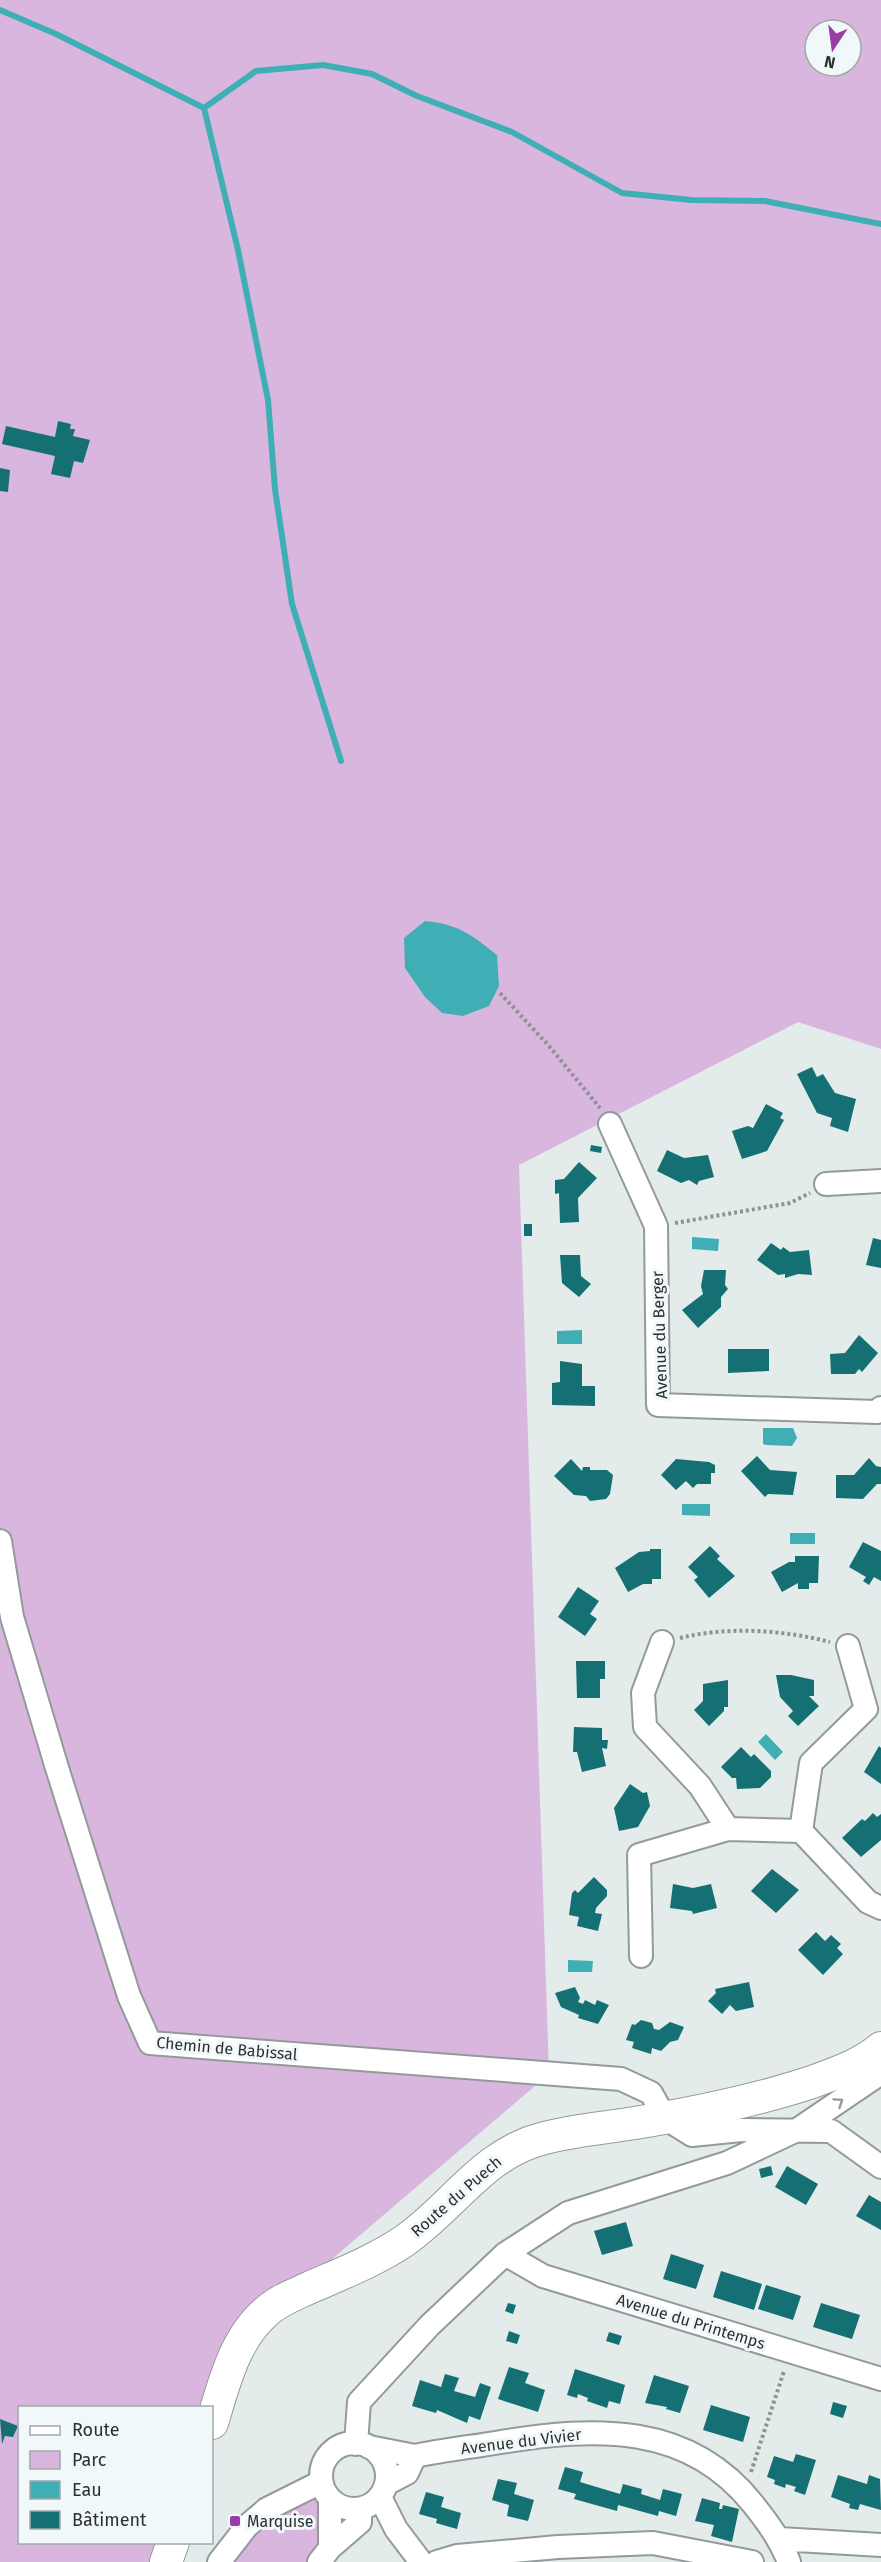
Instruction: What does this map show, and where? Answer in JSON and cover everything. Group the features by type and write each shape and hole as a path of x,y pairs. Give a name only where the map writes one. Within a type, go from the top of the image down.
{"street":[{"name":"Avenue du Berger","path":"610,1125 656,1226 658,1405 877,1412 881,1408"},
{"path":"826,1184 881,1181"},
{"name":"Chemin de Babissal","path":"0,1541 12,1617 129,1996 150,2043 621,2079 651,2093 665,2118"},
{"path":"662,1642 643,1693 645,1727 700,1786 728,1829"},
{"path":"801,1831 811,1763 866,1709 848,1646"},
{"path":"641,1956 639,1855 728,1829 801,1831 868,1902 881,1908"},
{"name":"Route du Puech","path":"213,2420 238,2349 250,2329 268,2310 292,2296 383,2254 407,2239 483,2169 509,2150 571,2132 665,2118 790,2089 852,2066 881,2048"},
{"path":"362,2445 359,2402 430,2325 505,2254 568,2213 727,2163 797,2130 881,2073"},
{"path":"665,2118 692,2135 741,2130 831,2131 881,2167"},
{"name":"Avenue du Printemps","path":"505,2254 543,2276 881,2379"},
{"name":"Avenue du Vivier","path":"362,2445 415,2456 560,2433 620,2432 672,2444 711,2465 744,2493 780,2539 789,2562"},
{"path":"325,2555 323,2465 330,2453 340,2446 362,2445 378,2453 386,2467 383,2490 396,2529 421,2562"},
{"path":"325,2490 343,2508 360,2509 407,2473 415,2456"},
{"path":"219,2562 247,2526 267,2509 325,2490"},
{"path":"325,2555 360,2523 360,2509"},
{"path":"780,2539 881,2546"},
{"path":"437,2562 457,2556 653,2543 752,2562"},
{"path":"166,2562 172,2544"}],"path":[{"path":"500,993 594,1100 610,1125"},
{"path":"656,1226 790,1203 826,1184"},
{"path":"662,1642 701,1633 792,1633 848,1646"},
{"path":"744,2493 781,2380"}],"green space":[{"path":"0,0 881,0 881,1049 798,1022 519,1165 549,2074 250,2329 213,2406 18,2406 18,2544 166,2544 159,2562 0,2562"},
{"path":"321,2482 319,2562 219,2562 247,2526"}],"water":[{"path":"425,921 456,928 497,955 499,986 489,1006 463,1016 442,1013 425,997 405,968 404,938"},
{"path":"692,1237 719,1239 718,1251 692,1249"},
{"path":"582,1330 582,1344 557,1344 557,1331"},
{"path":"763,1428 793,1428 797,1438 792,1446 766,1445 763,1444"},
{"path":"682,1504 710,1504 710,1516 682,1515"},
{"path":"790,1533 815,1533 815,1544 790,1544"},
{"path":"766,1734 783,1752 775,1760 758,1742"},
{"path":"568,1960 593,1961 592,1972 568,1972"}],"building":[{"path":"58,421 71,424 70,429 75,429 73,436 90,440 83,463 74,461 70,478 51,474 55,456 2,444 6,426 55,437"},
{"path":"0,468 10,470 8,492 0,491"},
{"path":"812,1067 817,1077 823,1074 835,1093 856,1099 848,1132 830,1126 832,1118 817,1113 797,1074"},
{"path":"766,1104 783,1113 780,1118 784,1120 767,1151 742,1159 732,1131 748,1126 753,1128"},
{"path":"591,1145 602,1147 601,1153 590,1151"},
{"path":"667,1150 684,1158 708,1155 714,1177 699,1181 697,1185 689,1180 681,1183 657,1171"},
{"path":"579,1162 597,1178 578,1198 579,1222 560,1223 559,1193 555,1194 555,1180 564,1179"},
{"path":"524,1224 532,1224 532,1236 524,1236"},
{"path":"873,1238 881,1240 881,1268 866,1265"},
{"path":"771,1243 781,1250 783,1247 790,1252 809,1250 812,1275 798,1274 785,1278 785,1274 778,1275 757,1260"},
{"path":"560,1255 580,1255 581,1276 591,1284 579,1297 562,1283"},
{"path":"704,1270 726,1270 725,1285 728,1289 721,1297 721,1307 698,1328 682,1310 703,1294 701,1286"},
{"path":"859,1335 878,1353 862,1372 859,1369 855,1374 831,1374 830,1354 845,1353"},
{"path":"728,1349 769,1349 769,1371 728,1373"},
{"path":"560,1361 582,1364 582,1386 595,1386 595,1406 552,1405 552,1383 560,1382"},
{"path":"757,1456 770,1470 797,1472 793,1495 768,1494 765,1497 741,1471"},
{"path":"869,1458 876,1466 881,1467 881,1484 877,1484 863,1499 836,1498 836,1475 854,1475"},
{"path":"571,1459 582,1471 583,1467 590,1467 590,1470 607,1470 613,1475 610,1494 606,1499 590,1501 586,1496 574,1495 554,1476"},
{"path":"676,1459 709,1462 715,1465 715,1473 711,1473 711,1484 697,1484 693,1488 686,1481 676,1490 661,1475"},
{"path":"863,1542 881,1551 881,1581 874,1577 869,1585 863,1581 866,1577 849,1567"},
{"path":"710,1546 720,1556 717,1559 735,1576 709,1598 694,1580 698,1577 688,1567"},
{"path":"650,1549 661,1549 661,1579 652,1579 652,1584 643,1584 628,1592 615,1568 639,1552 650,1551"},
{"path":"795,1556 819,1556 818,1583 809,1583 809,1589 798,1589 798,1583 782,1592 771,1572 789,1562 795,1562"},
{"path":"578,1587 599,1601 590,1614 597,1619 585,1636 558,1617"},
{"path":"576,1661 605,1661 605,1679 600,1679 600,1698 577,1698"},
{"path":"776,1675 791,1675 814,1680 814,1696 809,1696 819,1706 798,1726 788,1716 793,1711 780,1697"},
{"path":"728,1680 728,1707 724,1707 724,1711 709,1726 694,1710 703,1701 703,1684"},
{"path":"574,1727 602,1728 602,1740 608,1740 607,1749 602,1748 606,1766 582,1772 577,1752 573,1752"},
{"path":"879,1746 881,1748 881,1784 864,1772"},
{"path":"741,1747 751,1757 754,1754 771,1771 771,1777 760,1788 737,1789 736,1778 732,1778 721,1767"},
{"path":"630,1784 643,1793 647,1792 650,1806 638,1827 619,1831 614,1808"},
{"path":"873,1813 877,1817 881,1814 881,1840 861,1857 842,1838 862,1819 865,1821"},
{"path":"772,1869 799,1890 776,1913 751,1891"},
{"path":"594,1877 607,1890 607,1896 596,1908 595,1913 602,1914 598,1931 577,1926 579,1917 569,1915 572,1893 575,1890 578,1893"},
{"path":"673,1884 693,1888 711,1884 717,1908 693,1914 692,1911 670,1908"},
{"path":"816,1932 825,1941 831,1935 841,1944 837,1948 843,1954 823,1975 798,1950"},
{"path":"749,1982 754,2007 736,2011 730,2005 722,2014 708,2001 716,1993 715,1989"},
{"path":"575,1987 580,1998 578,2002 583,2004 585,2000 595,2005 597,2000 609,2005 598,2024 578,2018 579,2015 561,2007 555,1993"},
{"path":"641,2020 652,2023 654,2029 659,2030 670,2022 684,2027 678,2040 670,2042 661,2051 652,2048 651,2054 632,2048 634,2042 626,2040 632,2024 635,2025"},
{"path":"771,2166 773,2175 761,2178 759,2169"},
{"path":"787,2166 818,2184 806,2205 775,2187"},
{"path":"869,2195 881,2202 881,2230 856,2216"},
{"path":"626,2222 633,2246 602,2255 594,2231"},
{"path":"671,2254 704,2265 696,2289 663,2279"},
{"path":"721,2271 762,2284 754,2310 713,2297"},
{"path":"766,2285 801,2296 793,2320 758,2309"},
{"path":"508,2303 516,2305 513,2314 505,2311"},
{"path":"821,2303 860,2315 852,2339 813,2327"},
{"path":"509,2331 520,2335 517,2344 506,2341"},
{"path":"609,2332 622,2336 619,2345 606,2341"},
{"path":"509,2367 529,2373 525,2383 545,2390 538,2412 498,2399"},
{"path":"575,2369 625,2385 620,2404 609,2401 607,2408 587,2401 588,2398 578,2394 577,2398 567,2395"},
{"path":"445,2374 459,2378 454,2391 475,2397 480,2383 491,2387 480,2420 469,2416 467,2423 437,2410 436,2413 412,2406 420,2380 441,2387"},
{"path":"654,2375 689,2386 680,2413 666,2409 667,2407 645,2403"},
{"path":"833,2402 847,2406 843,2418 830,2414"},
{"path":"711,2405 750,2417 743,2442 703,2430"},
{"path":"0,2419 18,2426 13,2437 5,2436 2,2444"},
{"path":"796,2454 816,2460 805,2495 794,2491 796,2487 786,2484 785,2488 774,2484 775,2480 767,2477 774,2456 793,2462"},
{"path":"565,2467 583,2472 580,2482 620,2494 623,2484 642,2489 641,2494 660,2500 663,2489 682,2494 676,2516 659,2511 658,2516 618,2505 617,2511 574,2499 576,2494 558,2489"},
{"path":"838,2475 867,2484 869,2475 880,2479 881,2510 860,2504 858,2510 849,2508 850,2504 831,2497"},
{"path":"498,2479 517,2483 514,2494 534,2500 528,2521 507,2516 509,2505 492,2500"},
{"path":"426,2492 444,2497 441,2507 461,2513 457,2529 436,2523 437,2519 419,2514"},
{"path":"702,2498 720,2503 719,2509 722,2509 723,2505 739,2509 732,2542 711,2536 714,2525 695,2521"}],"waterway":[{"path":"0,10 56,34 204,108 238,250 268,400 275,489 292,604 341,761"},
{"path":"204,108 256,71 323,65 372,74 417,96 512,132 622,193 691,200 765,201 881,224"}],"place":[{"name":"Marquise","path":"235,2521"}]}
